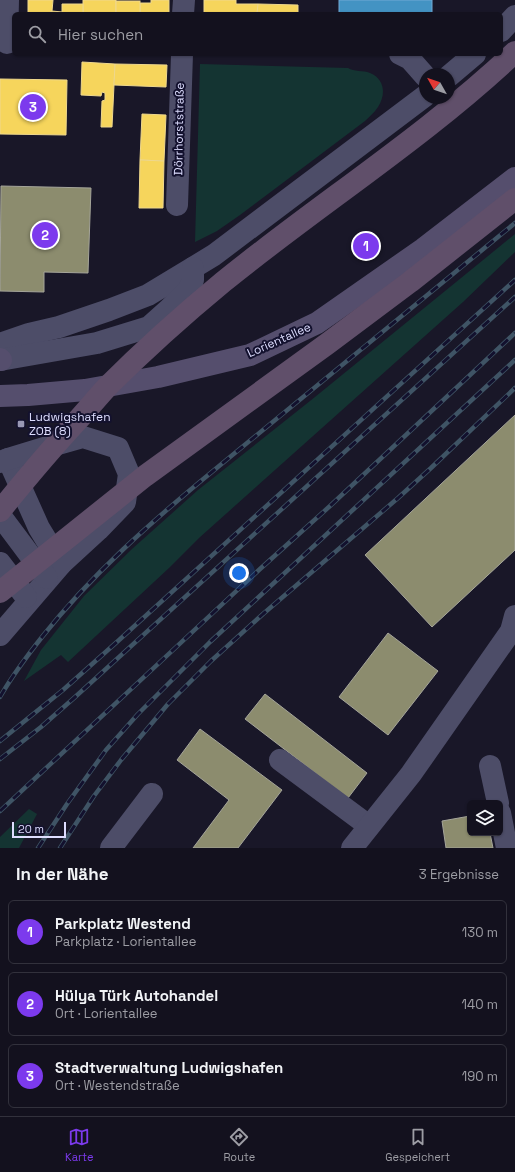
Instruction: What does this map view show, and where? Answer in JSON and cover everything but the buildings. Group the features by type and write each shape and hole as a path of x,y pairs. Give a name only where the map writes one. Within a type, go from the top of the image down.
{"highway":[{"path":"0,511 106,388 181,317 264,250 442,115 487,78 515,52"},
{"path":"0,592 145,476 410,282 515,199"}],"main road":[{"name":"Lorientallee","path":"0,396 85,390 158,377 250,355 317,324 422,249 515,178"}],"street":[{"path":"7,43 8,0"},
{"path":"183,12 184,0"},
{"path":"503,29 515,16"},
{"name":"Dörrhorststraße","path":"177,205 182,56"},
{"path":"404,56 410,59 419,69"},
{"path":"455,71 473,56"},
{"path":"0,356 30,334 58,327 148,295 193,268 214,255 419,101"},
{"path":"0,356 98,343 149,327 189,289 193,280 193,268"},
{"path":"2,627 29,601 54,571 98,530 125,502 129,474 118,448 83,437 4,460 39,528 54,571"},
{"path":"0,515 54,571"},
{"path":"0,563 29,601"},
{"path":"352,848 420,762 511,631 515,616"},
{"path":"280,760 369,826"},
{"path":"490,766 497,800"},
{"path":"112,848 152,794"},
{"path":"503,828 507,848"}],"green space":[{"path":"200,64 348,68 367,72 375,76 381,83 383,93 381,102 365,121 240,215 217,231 195,242"},
{"path":"515,234 515,252 463,302 199,538 68,662 61,655 24,681 41,650 84,596 132,549 198,490"},
{"path":"29,809 37,814 19,848 0,848 0,837"}],"railway":[{"path":"0,697 25,659 61,614 102,570 145,529 213,471 515,223"},
{"path":"0,741 63,690 118,641 515,280"},
{"path":"0,759 41,727 74,698 515,297"},
{"path":"0,811 515,333"},
{"path":"38,848 67,804 106,750 138,714 210,642 515,360"},
{"path":"60,848 94,796 121,760 168,704 211,661 263,614 398,498 515,388"}],"place":[{"name":"Stadtverwaltung Ludwigshafen","path":"33,107"},
{"name":"Hülya Türk Autohandel","path":"45,235"},
{"name":"Parkplatz Westend","path":"366,246"},
{"name":"Ludwigshafen ZOB (8)","path":"21,424"}]}
